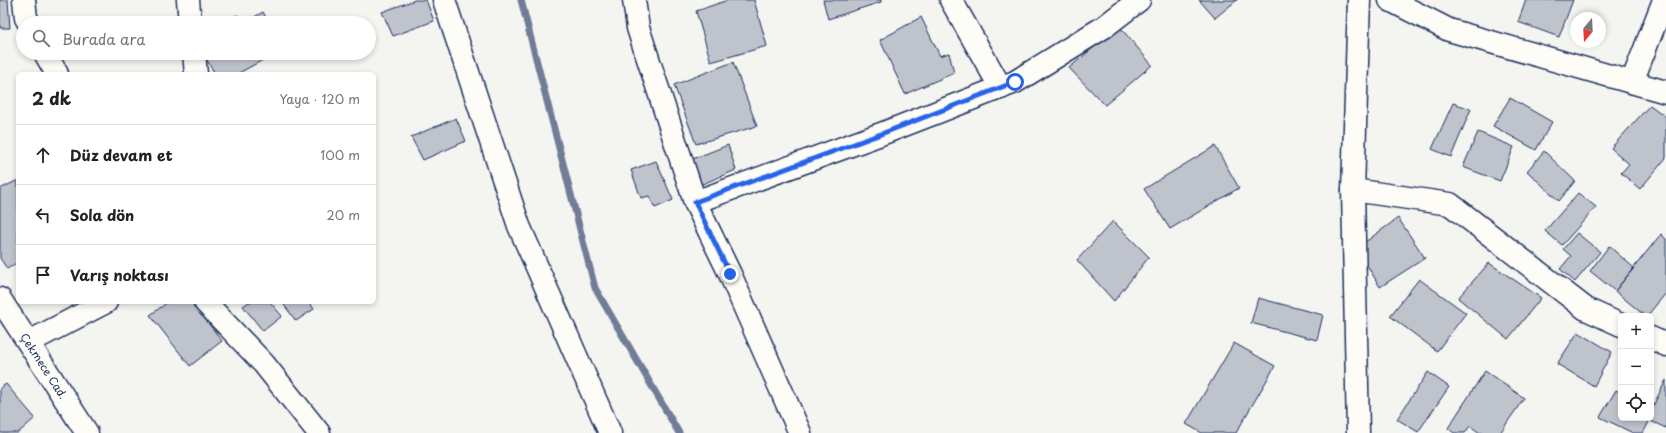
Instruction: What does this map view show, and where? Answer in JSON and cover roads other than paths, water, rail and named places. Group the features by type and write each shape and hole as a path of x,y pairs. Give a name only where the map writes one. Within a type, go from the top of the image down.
{"street":[{"path":"24,0 26,16"},
{"path":"188,0 189,16"},
{"path":"444,0 519,226 610,433"},
{"path":"634,0 638,28 695,202 730,274 800,433"},
{"path":"951,0 1001,88"},
{"path":"695,202 881,134 1015,82 1104,27 1139,0"},
{"path":"1358,433 1353,190 1359,0"},
{"path":"1390,0 1449,30 1666,92"},
{"path":"1632,82 1664,0"},
{"path":"50,60 56,72"},
{"path":"195,60 196,72"},
{"path":"1353,190 1450,204 1586,309 1618,324"},
{"name":"Çekmece Cad.","path":"0,299 87,433"},
{"path":"29,342 102,304"},
{"path":"207,304 264,364 318,433"},
{"path":"1654,339 1666,345"}],"waterway":[{"path":"521,0 595,288 679,433"}]}
